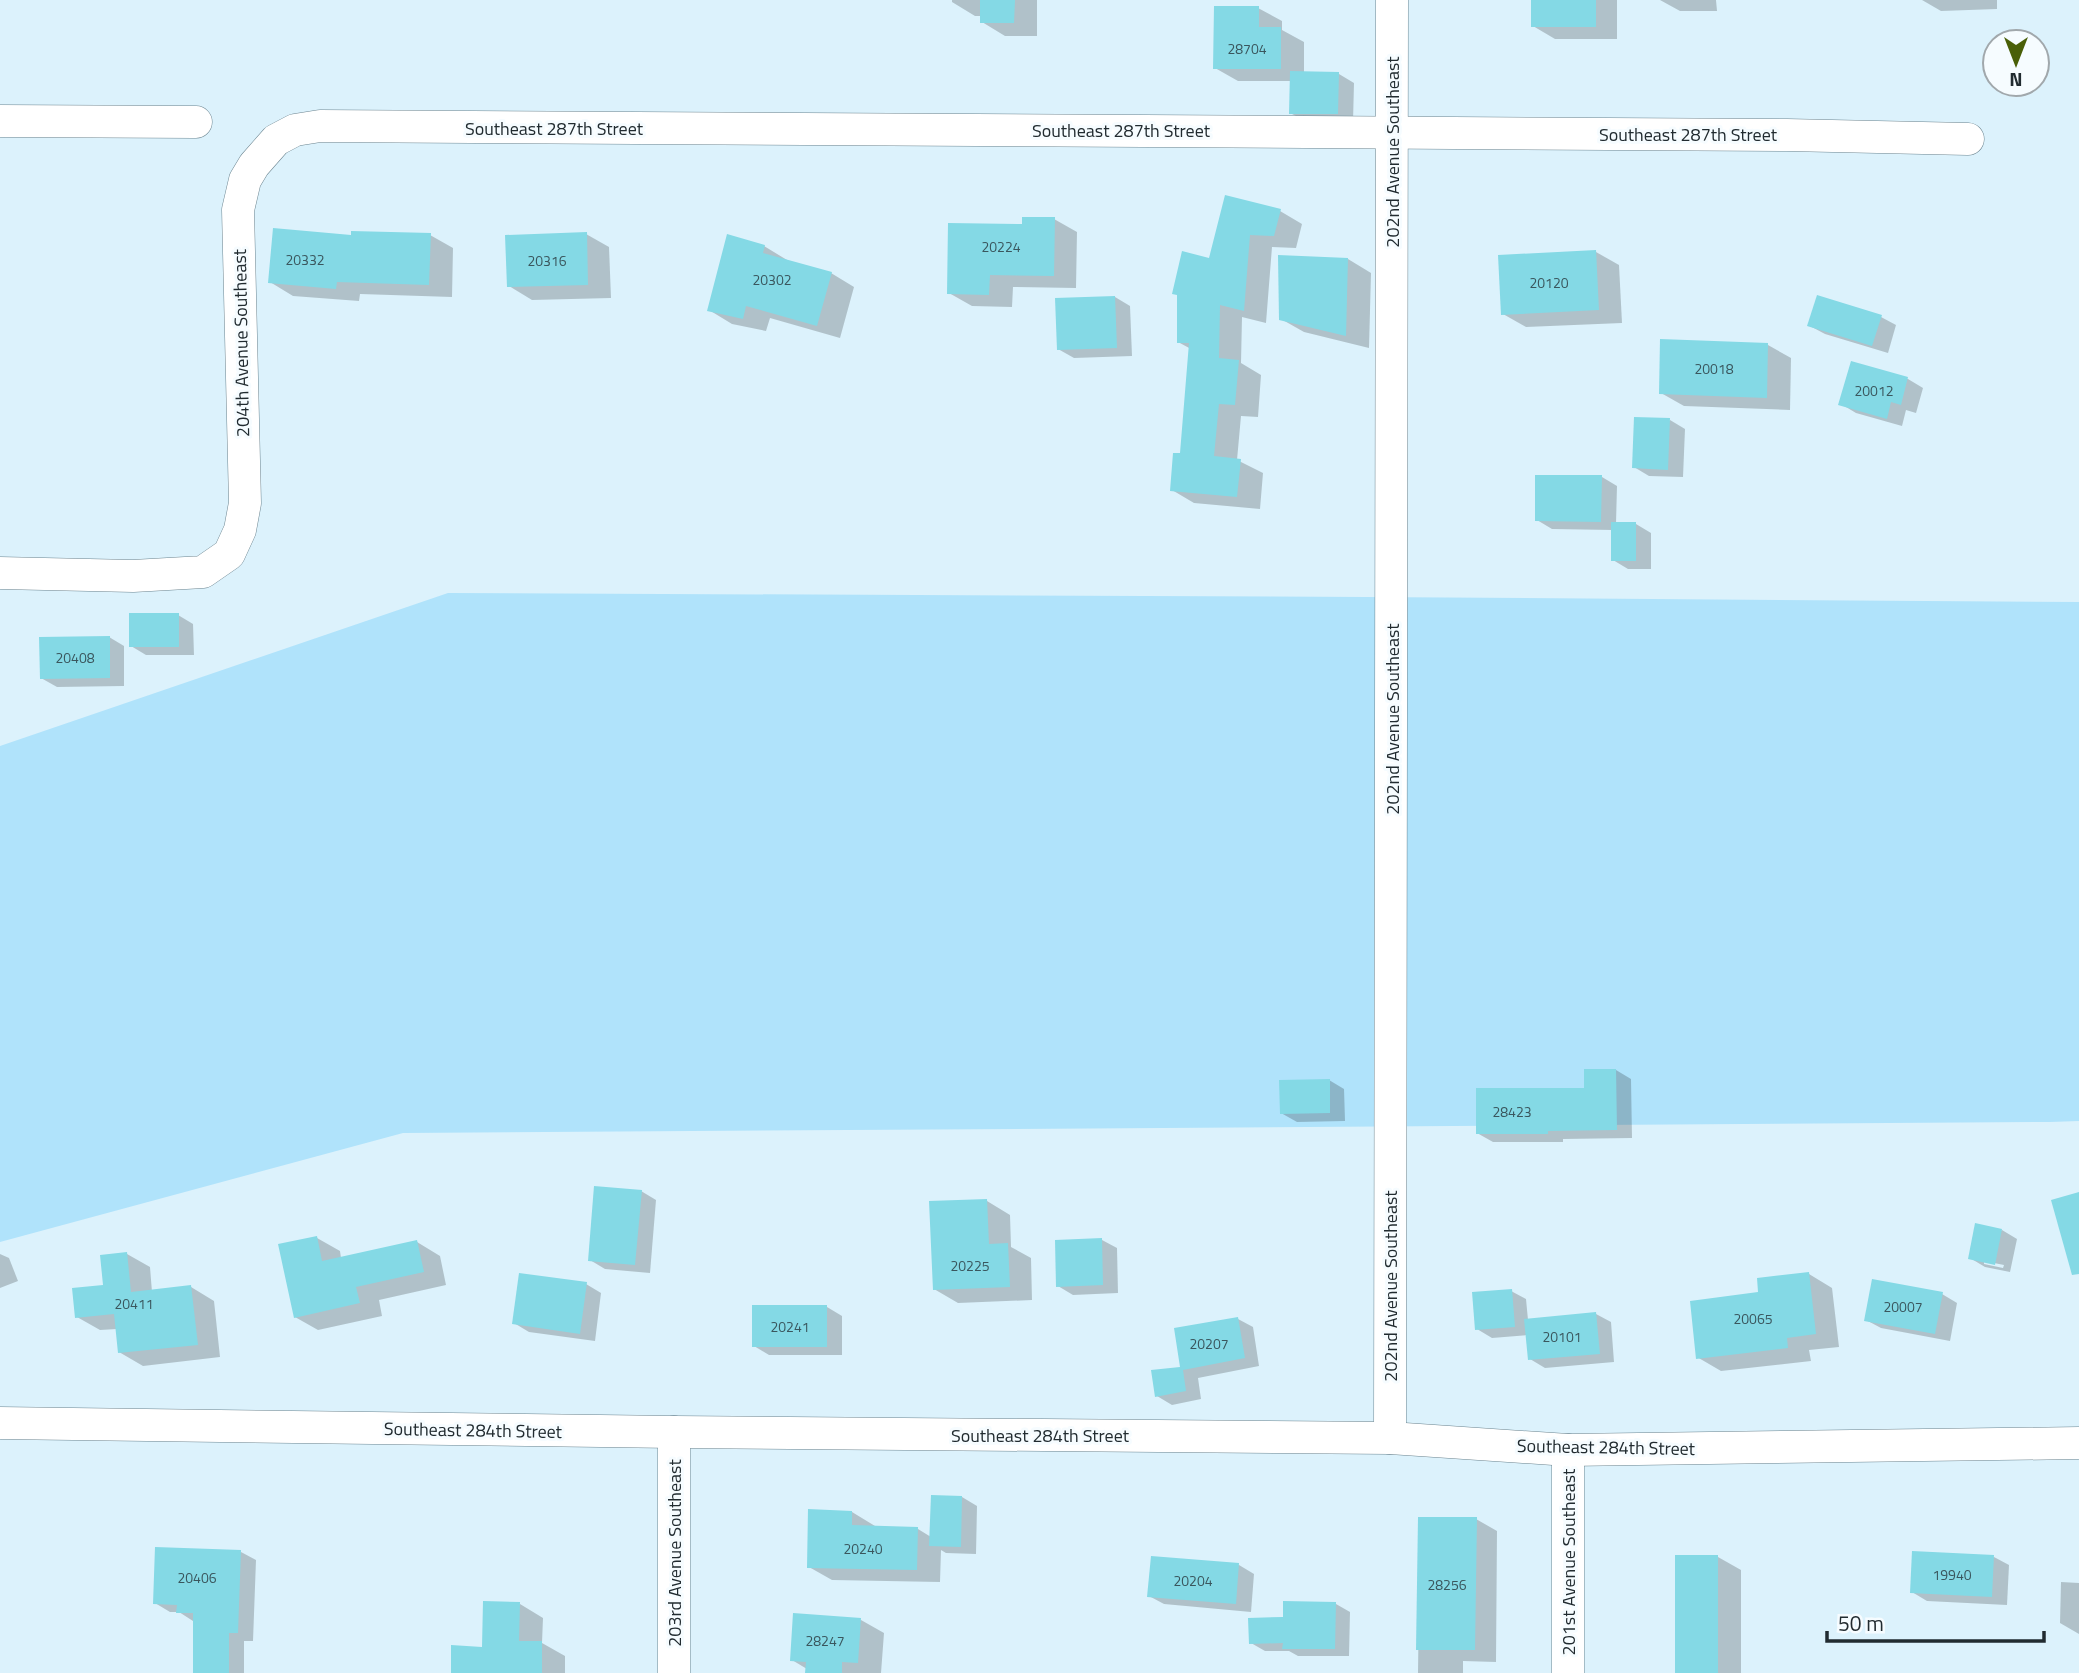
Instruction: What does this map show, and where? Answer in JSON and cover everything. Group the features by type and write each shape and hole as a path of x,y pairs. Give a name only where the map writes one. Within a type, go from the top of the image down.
{"street":[{"name":"202nd Avenue Southeast","path":"1390,1438 1392,0"},
{"path":"0,121 196,122"},
{"name":"Southeast 287th Street","path":"276,140 295,130 320,126 1787,135 1968,139"},
{"name":"204th Avenue Southeast","path":"0,573 133,576 203,572 229,554 240,530 245,503 238,210 245,180 276,140"},
{"name":"Southeast 284th Street","path":"0,1423 1390,1438 1568,1450 2079,1443"},
{"name":"203rd Avenue Southeast","path":"674,1432 674,1673"},
{"name":"201st Avenue Southeast","path":"1568,1450 1568,1673"}],"shaded area":[{"path":"448,593 2079,602 2079,1121 403,1133 0,1242 0,746"}],"building":[{"path":"980,0 1015,0 1014,23 980,23"},
{"path":"1531,0 1596,0 1596,27 1531,27"},
{"path":"1214,6 1259,6 1259,27 1281,27 1281,69 1213,69"},
{"path":"1290,71 1339,72 1338,114 1289,114"},
{"path":"1225,195 1281,209 1274,236 1250,235 1244,311 1220,305 1219,358 1239,360 1235,405 1219,404 1214,456 1241,459 1237,497 1170,491 1173,453 1180,453 1189,343 1177,343 1177,295 1172,294 1182,251 1209,258"},
{"path":"1022,217 1055,217 1054,276 990,275 989,295 947,294 948,223 1022,224"},
{"path":"273,228 351,235 351,231 431,233 429,285 337,282 336,289 268,283"},
{"path":"587,232 588,285 507,287 505,235"},
{"path":"727,234 765,245 763,253 832,272 817,326 746,306 743,319 707,311"},
{"path":"1596,250 1599,310 1501,315 1498,255"},
{"path":"1278,255 1348,258 1346,336 1279,320"},
{"path":"1817,295 1882,315 1872,346 1807,326"},
{"path":"1115,296 1117,348 1057,350 1055,298"},
{"path":"1660,339 1768,343 1767,398 1659,394"},
{"path":"1851,361 1908,377 1901,405 1891,402 1887,419 1838,405"},
{"path":"1634,417 1670,418 1668,470 1632,468"},
{"path":"1535,475 1602,475 1601,522 1535,521"},
{"path":"1611,522 1636,522 1636,561 1611,561"},
{"path":"129,613 179,613 179,647 129,647"},
{"path":"110,636 110,678 40,679 39,637"},
{"path":"1584,1069 1616,1069 1617,1130 1476,1134 1476,1088 1584,1088"},
{"path":"1330,1079 1330,1113 1280,1114 1279,1080"},
{"path":"594,1186 642,1190 635,1265 588,1261"},
{"path":"2079,1192 2079,1274 2072,1275 2051,1200"},
{"path":"987,1199 989,1244 1008,1243 1010,1287 933,1290 929,1201"},
{"path":"1975,1223 2002,1229 1995,1265 1968,1259"},
{"path":"317,1236 322,1261 417,1240 424,1272 356,1287 360,1303 294,1318 278,1244"},
{"path":"1102,1238 1103,1285 1056,1287 1055,1240"},
{"path":"127,1252 131,1292 191,1285 198,1345 118,1353 114,1314 75,1318 72,1288 103,1285 100,1255"},
{"path":"1809,1272 1816,1334 1787,1338 1788,1348 1696,1359 1690,1301 1758,1292 1757,1278"},
{"path":"519,1273 587,1282 580,1334 512,1324"},
{"path":"1872,1279 1943,1292 1935,1334 1864,1321"},
{"path":"1512,1289 1515,1327 1475,1330 1472,1292"},
{"path":"752,1305 827,1305 827,1347 752,1347"},
{"path":"1596,1312 1600,1354 1528,1360 1524,1319"},
{"path":"1238,1317 1245,1358 1183,1370 1186,1391 1155,1397 1151,1370 1180,1367 1174,1328"},
{"path":"931,1495 962,1496 961,1547 929,1546"},
{"path":"808,1509 852,1511 852,1525 918,1527 917,1570 807,1568"},
{"path":"1418,1517 1477,1517 1475,1650 1416,1650"},
{"path":"155,1547 241,1550 238,1633 229,1633 229,1673 193,1673 193,1613 176,1613 177,1605 153,1604"},
{"path":"1912,1551 1994,1555 1992,1597 1910,1593"},
{"path":"1675,1555 1718,1555 1718,1673 1675,1673"},
{"path":"1151,1556 1239,1563 1236,1604 1147,1597"},
{"path":"483,1601 520,1602 519,1641 542,1641 542,1673 451,1673 451,1645 482,1647"},
{"path":"1283,1601 1336,1602 1335,1649 1282,1649 1283,1643 1249,1644 1248,1618 1283,1617"},
{"path":"793,1613 861,1618 858,1663 842,1662 842,1673 805,1673 806,1662 790,1661"}]}
